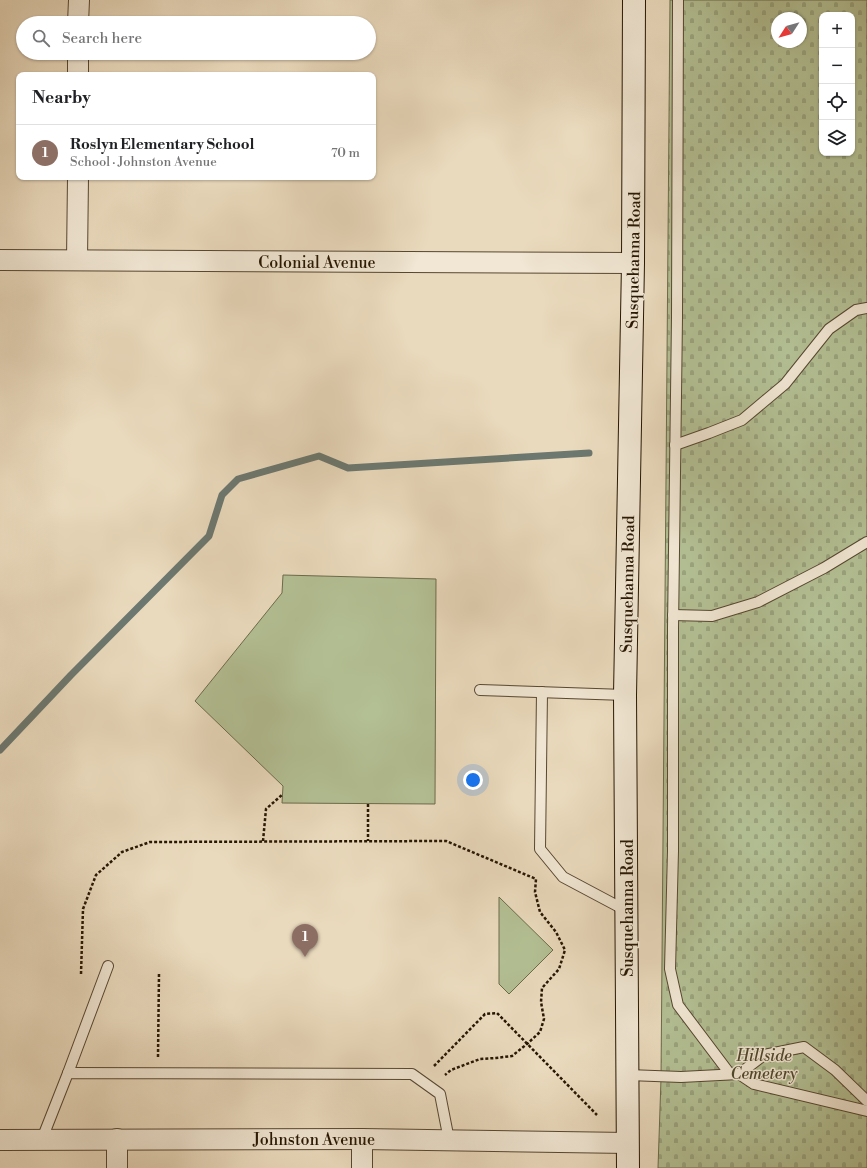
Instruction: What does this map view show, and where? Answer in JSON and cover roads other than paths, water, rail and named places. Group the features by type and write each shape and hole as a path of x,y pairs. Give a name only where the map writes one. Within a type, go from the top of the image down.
{"main road":[{"name":"Susquehanna Road","path":"628,1168 625,695 633,263 634,0"}],"street":[{"path":"78,16 79,0"},
{"path":"78,60 78,72"},
{"path":"77,260 78,180"},
{"name":"Colonial Avenue","path":"0,260 633,263"},
{"path":"362,1138 362,1168"},
{"name":"Johnston Avenue","path":"0,1140 362,1138 628,1143"},
{"path":"117,1139 117,1168"}],"lane":[{"path":"678,0 677,317 673,615 673,851 670,969 678,1005 734,1074 754,1084 867,1111"},
{"path":"675,444 709,434 742,420 785,384 829,329 856,310 867,308"},
{"path":"673,615 712,616 758,602 824,568 867,542"},
{"path":"480,690 625,695"},
{"path":"542,692 540,849 563,877 626,911"},
{"path":"42,1139 108,966"},
{"path":"628,1075 681,1077 734,1074 764,1055 804,1047 835,1070 867,1100"},
{"path":"68,1073 412,1074 440,1094 449,1140"}],"waterway":[{"path":"0,750 71,675 209,536 222,495 238,479 319,456 348,468 589,453"}],"place":[{"name":"Roslyn Elementary School","path":"305,957"}],"park label":[{"name":"Hillside Cemetery","path":"764,1064"}]}
